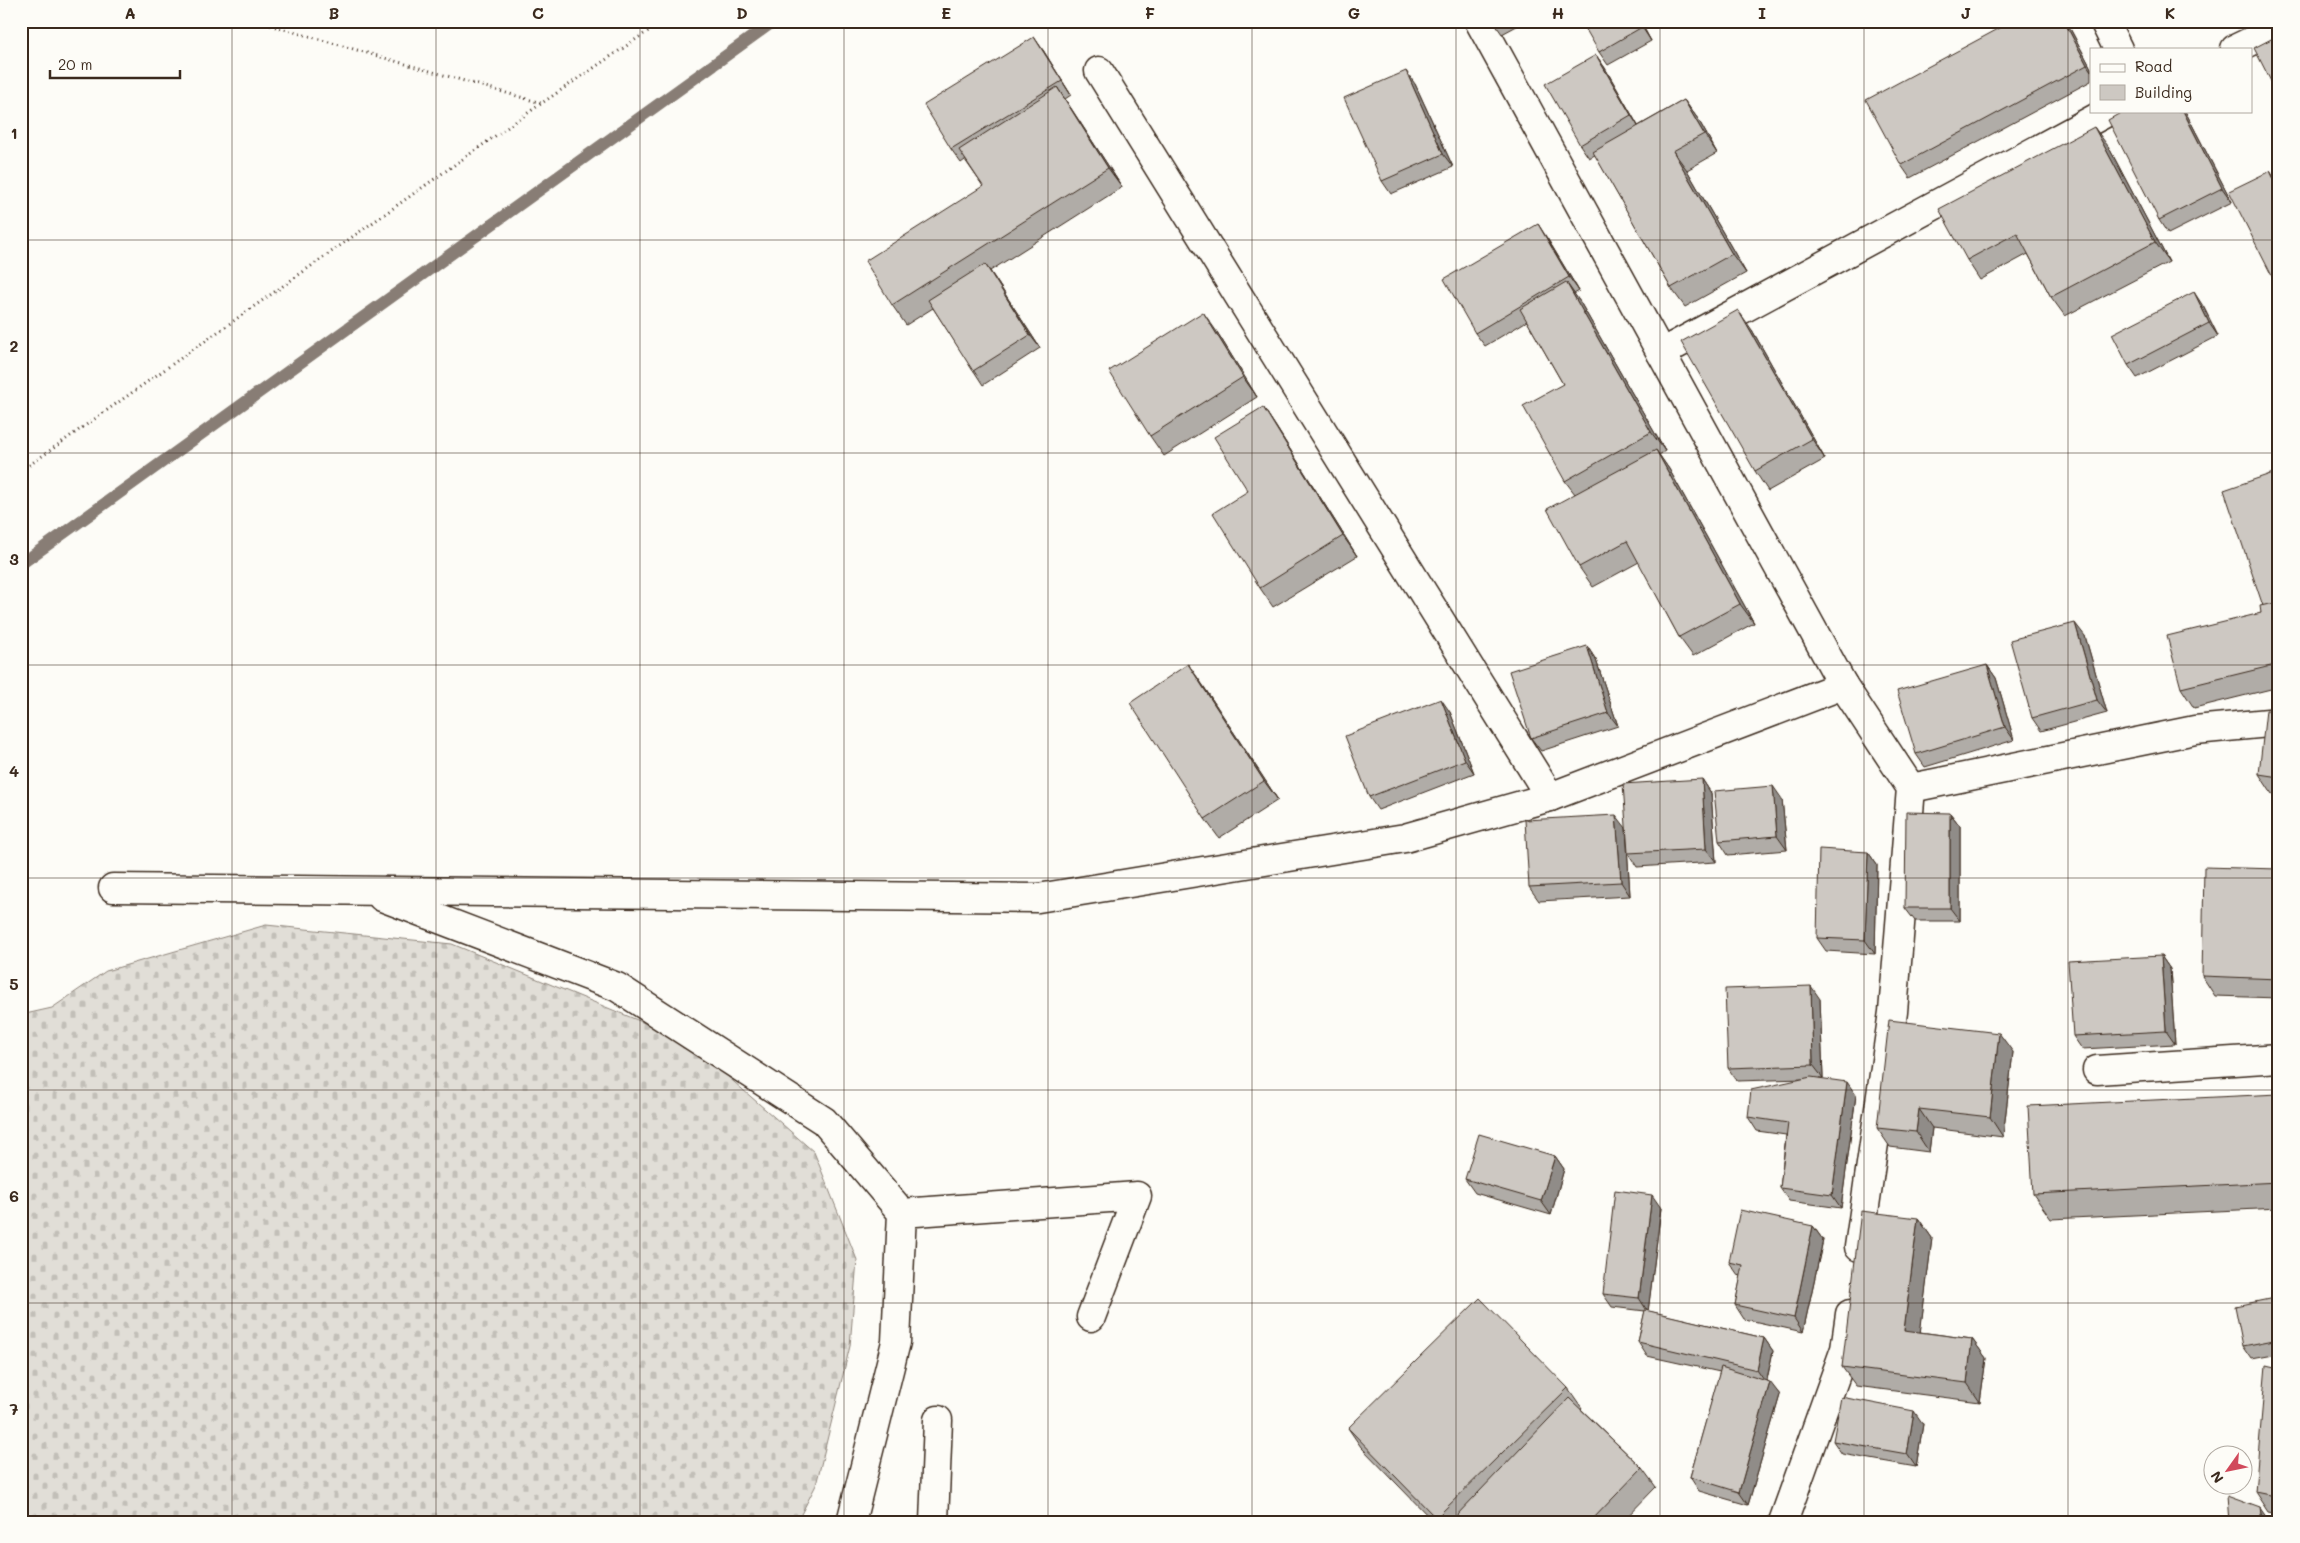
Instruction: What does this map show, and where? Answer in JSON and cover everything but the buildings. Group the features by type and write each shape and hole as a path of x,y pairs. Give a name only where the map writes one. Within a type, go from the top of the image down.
{"street":[{"path":"1479,21 1843,685 1911,788 1893,1012 1845,1348 1783,1522"},
{"path":"2104,21 2118,48"},
{"path":"2237,48 2279,28"},
{"path":"1099,71 1550,797"},
{"path":"1661,353 2107,112"},
{"path":"113,888 1038,898 1405,838 1550,797 1843,685"},
{"path":"1911,788 2194,730 2279,722"},
{"path":"365,891 617,988 824,1121 902,1213 896,1342 850,1522"},
{"path":"2097,1070 2279,1058"},
{"path":"902,1213 1137,1196 1091,1317"},
{"path":"934,1522 938,1420"}],"path":[{"path":"256,21 542,103"},
{"path":"21,472 542,103 663,21"}],"green space":[{"path":"266,925 452,944 686,1040 814,1152 857,1260 850,1346 816,1485 797,1522 21,1522 21,1015 52,1008 106,971"}],"waterway":[{"path":"21,564 774,21"}]}
